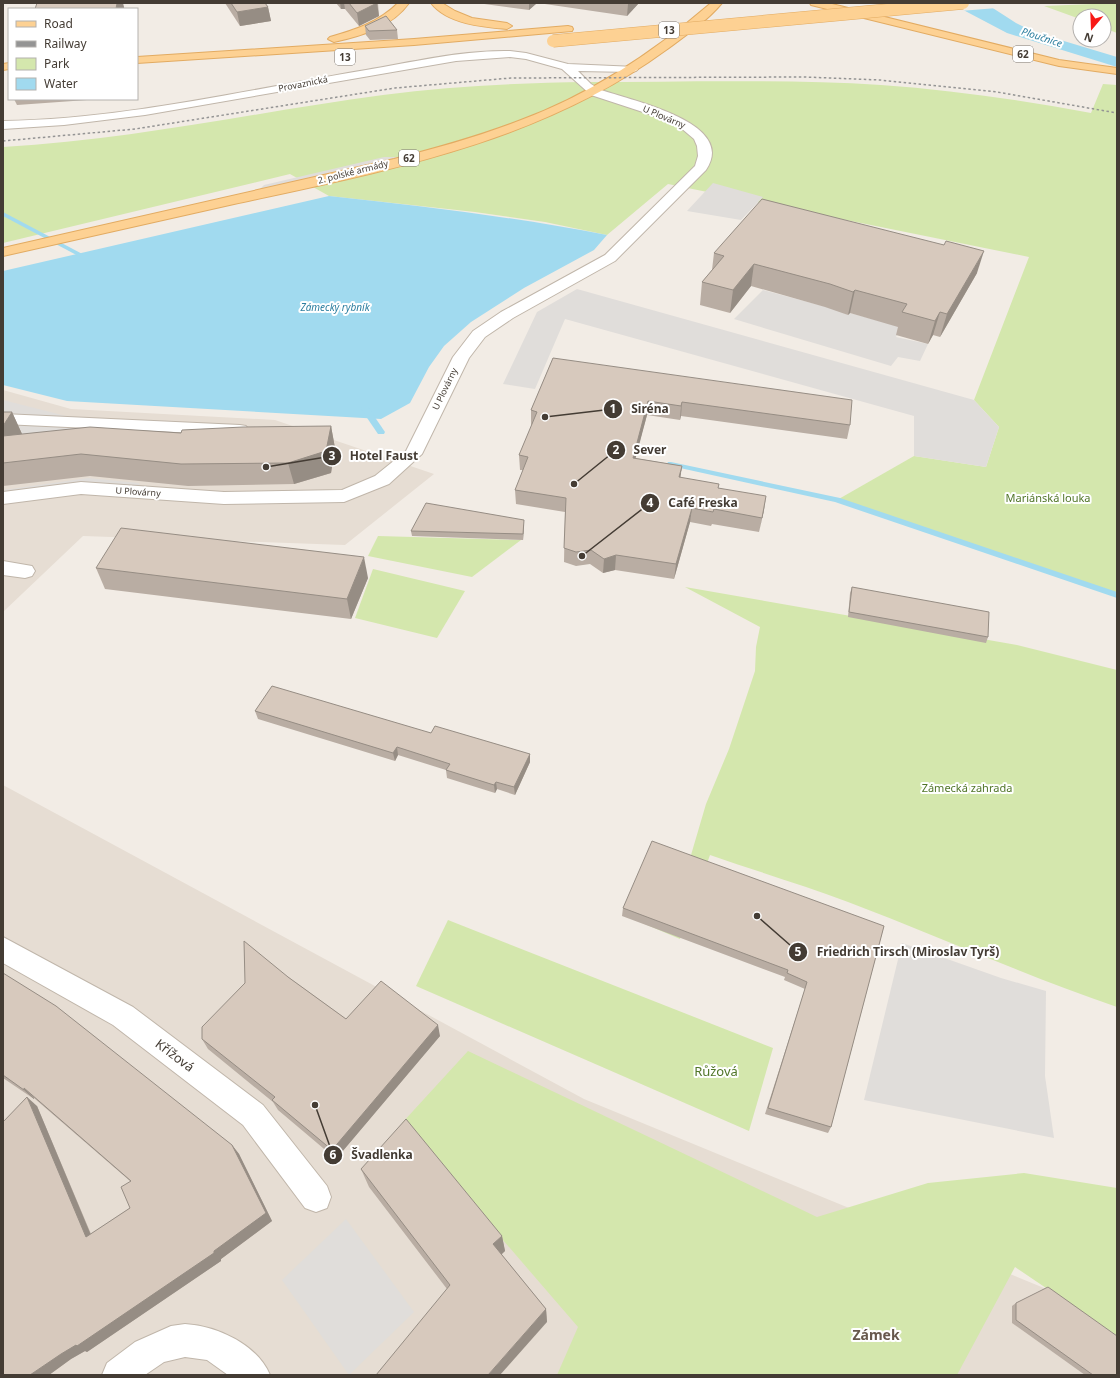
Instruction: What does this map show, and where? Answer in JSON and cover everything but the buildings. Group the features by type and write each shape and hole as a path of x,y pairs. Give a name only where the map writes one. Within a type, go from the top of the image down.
{"main road":[{"path":"263,53 348,35 380,23 404,3"},
{"path":"436,3 451,13 479,22 519,27 568,29"},
{"name":"2. polské armády","path":"3,252 339,176 460,144 526,123 593,91 632,69 690,26 717,3"},
{"name":"62","path":"815,3 1059,62 1117,72"},
{"name":"13","path":"138,60 263,53 568,29 855,3"},
{"name":"13","path":"138,70 538,42 963,3"}],"street":[{"name":"Provaznická","path":"3,125 94,118 147,111 338,77 493,54 524,56 567,67 593,91"},
{"path":"567,67 632,69"},
{"name":"U Plovárny","path":"3,498 81,488 224,498 344,496 382,480 413,454 461,357 479,334 507,315 610,258 700,168 705,158 705,148 701,138 693,130 650,110 593,91"},
{"path":"3,419 253,431"},
{"path":"3,568 25,571"},
{"name":"Křížová","path":"3,949 122,1016 253,1115 316,1197"},
{"path":"119,1375 155,1349 175,1341 194,1340 214,1345 238,1360 253,1375"}],"shaded area":[{"path":"384,157 400,157 259,190 264,185"},
{"path":"713,183 763,197 741,220 687,211"},
{"path":"577,289 974,400 999,427 986,467 914,456 914,416 565,319 535,389 503,384 537,312"},
{"path":"763,290 838,310 848,315 850,313 901,327 896,337 928,344 920,361 898,357 891,366 734,319"},
{"path":"3,390 71,409 275,420 434,474 345,545 83,536 3,612"},
{"path":"3,400 66,416 94,419 94,443 3,446"},
{"path":"88,478 139,483 141,488 3,495 3,490"},
{"path":"3,785 584,1099 1117,1318 1117,1375 3,1375"},
{"path":"902,943 1001,978 1046,991 1045,1076 1054,1138 864,1100"},
{"path":"346,1219 414,1312 349,1375 282,1280"}],"green space":[{"path":"1117,3 1117,33 1112,31 1112,8 1072,8 1072,16 1044,6"},
{"name":"Mariánská louka","path":"771,81 881,85 986,96 1091,113 1103,84 1117,85 1117,595 837,500 914,456 986,467 999,427 974,400 1029,257 668,184 607,235 545,222 475,212 329,196 290,174 3,243 3,147 146,132 335,102 434,89 536,83"},
{"path":"378,536 521,540 472,577 368,556"},
{"path":"373,569 465,591 437,638 355,618"},
{"name":"Zámecká zahrada","path":"685,587 1017,645 1117,670 1117,1007 1049,982 848,902 710,855 680,939 640,922 670,851 691,855 706,804 729,749 755,671 756,647 760,627"},
{"name":"Růžová","path":"448,920 773,1048 749,1131 416,986"},
{"path":"468,1051 817,1217 928,1183 1024,1173 1117,1188 1117,1336 1015,1267 957,1375 557,1375 578,1327 402,1123"}],"water":[{"name":"Ploučnice","path":"950,3 985,3 1016,23 1034,32 1072,43 1072,48 1087,48 1117,57 1117,67 1007,33"},
{"name":"Zámecký rybník","path":"329,196 468,212 607,235 594,250 524,288 471,322 444,346 429,367 410,403 381,419 67,401 3,385 3,271"}],"pier":[{"path":"948,3 989,3 997,8 960,11"}],"waterway":[{"path":"3,214 86,258"},
{"path":"365,409 381,432"},
{"path":"671,464 837,500 1117,595"}],"railway":[{"path":"3,141 135,129 395,88 511,78 805,77 880,80 997,92 1117,113"}],"place":[{"name":"Siréna","path":"545,417"},
{"name":"Hotel Faust","path":"266,467"},
{"name":"Sever","path":"574,484"},
{"name":"Café Freska","path":"582,556"},
{"name":"Friedrich Tirsch (Miroslav Tyrš)","path":"757,916"},
{"name":"Švadlenka","path":"315,1105"}],"district":[{"name":"Zámek","path":"876,1335"}]}
